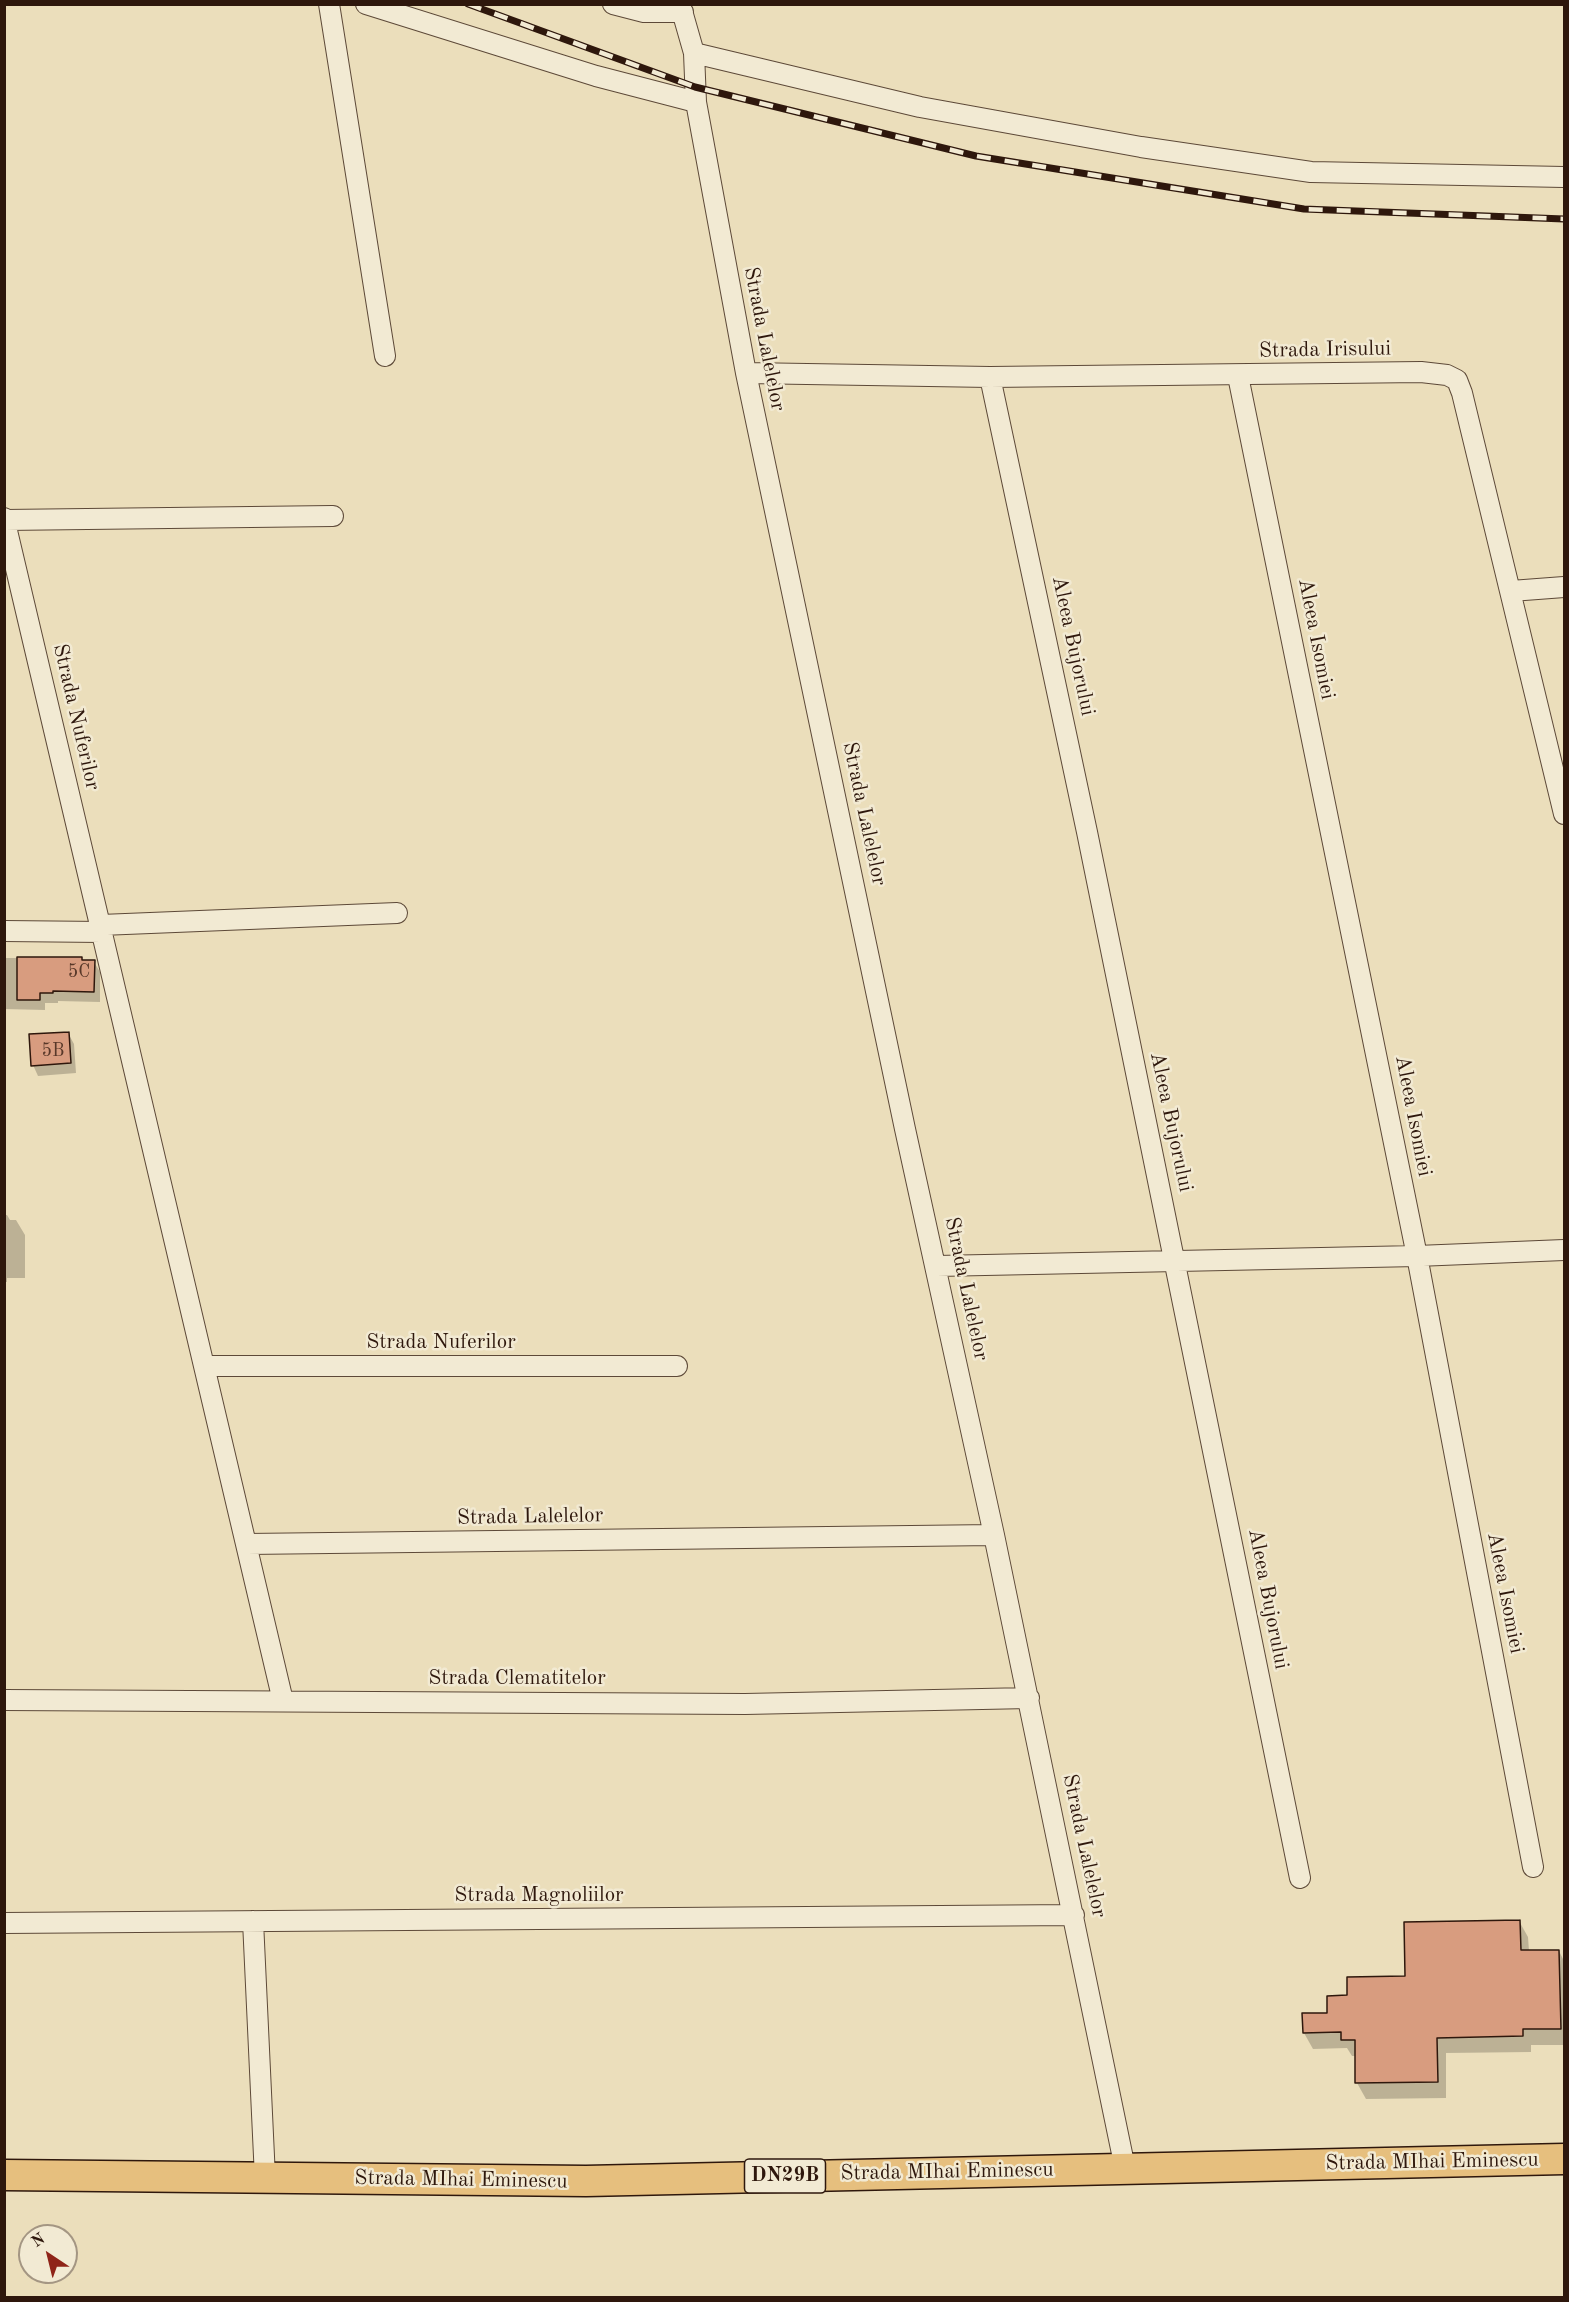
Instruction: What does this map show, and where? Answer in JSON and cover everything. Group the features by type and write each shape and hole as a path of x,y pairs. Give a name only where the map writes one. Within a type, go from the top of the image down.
{"main road":[{"name":"Strada MIhai Eminescu","path":"4,2175 586,2181 1564,2159"}],"street":[{"path":"329,4 385,356"},
{"path":"366,4 596,76 696,102"},
{"path":"613,4 644,12 681,8"},
{"name":"Strada Lalelelor","path":"681,8 694,52 696,102 746,373 903,1117 1029,1698 1125,2168"},
{"path":"694,52 920,107 1141,147 1311,171 1564,177"},
{"name":"Strada Irisului","path":"746,373 990,377 1238,376 1421,372 1438,373 1457,380 1511,591 1564,814"},
{"name":"Aleea Isomiei","path":"1238,376 1417,1256 1533,1867"},
{"name":"Aleea Bujorului","path":"990,377 1033,573 1300,1878"},
{"name":"Strada Nuferilor","path":"283,1701 5,525 333,516"},
{"path":"1511,591 1564,587"},
{"path":"4,931 397,913"},
{"path":"937,1266 1417,1256 1564,1250"},
{"name":"Strada Nuferilor","path":"205,1366 677,1366"},
{"name":"Strada Lalelelor","path":"247,1544 994,1535"},
{"name":"Strada Clematitelor","path":"4,1700 745,1704 1029,1698"},
{"name":"Strada Magnoliilor","path":"4,1923 1074,1915"},
{"path":"253,1921 265,2178"}],"building":[{"path":"17,957 82,957 82,960 95,960 94,992 53,991 53,993 40,993 40,1000 17,1000"},
{"path":"69,1032 71,1063 31,1066 29,1034"},
{"path":"1520,1920 1521,1950 1559,1950 1561,2029 1523,2029 1523,2036 1437,2038 1438,2082 1355,2083 1355,2040 1341,2040 1341,2032 1303,2033 1302,2013 1327,2013 1327,1996 1347,1995 1347,1977 1405,1976 1404,1922"}],"railway":[{"path":"468,4 695,87 976,156 1304,209 1564,219"}]}
